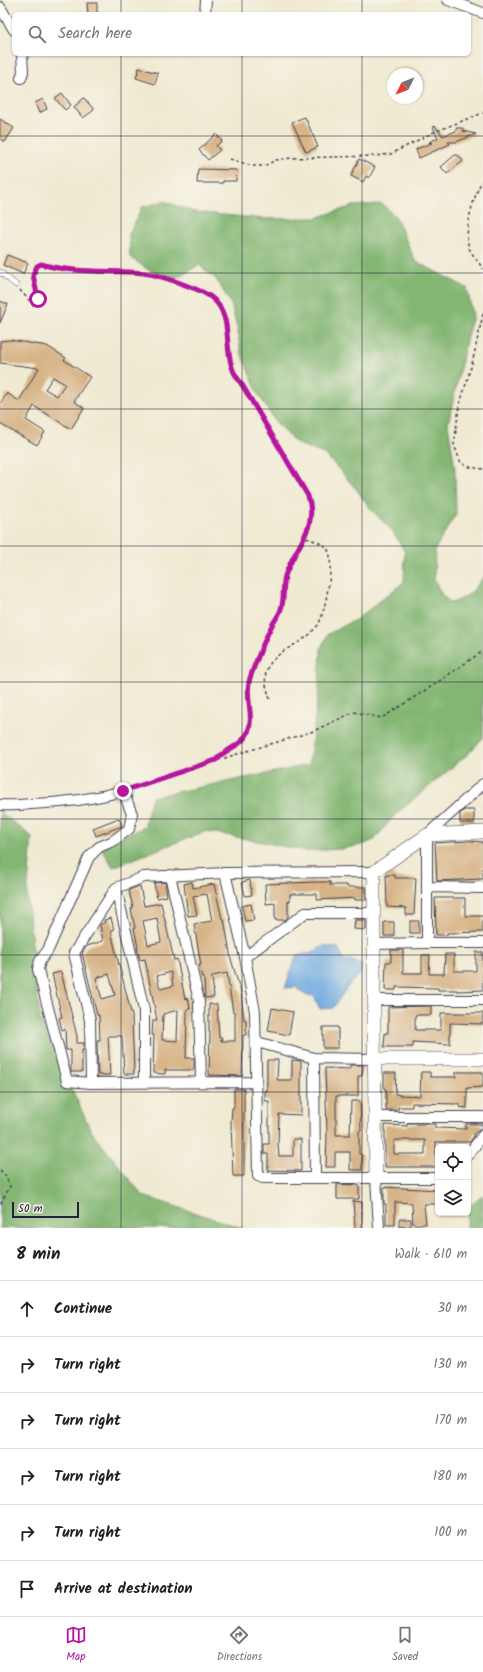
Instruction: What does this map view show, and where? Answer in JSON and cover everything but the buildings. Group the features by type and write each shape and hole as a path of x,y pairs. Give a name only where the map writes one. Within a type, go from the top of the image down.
{"street":[{"path":"205,12 206,0"},
{"path":"448,0 483,12"},
{"path":"0,7 12,27"},
{"path":"22,56 22,78"},
{"path":"91,1083 90,1020 74,953 116,888 144,877 170,875 374,872 427,835 483,784"},
{"path":"0,805 14,806 41,804 83,799 123,791 132,814 130,829 122,836 99,847 89,857 48,950 40,961 38,969 67,1081 91,1083 256,1082"},
{"path":"427,835 483,832"},
{"path":"427,835 427,943"},
{"path":"374,872 375,1117 379,1228"},
{"path":"225,873 245,957 255,1012 258,1176 263,1178 435,1178"},
{"path":"170,875 199,1001 201,1082"},
{"path":"427,887 483,888"},
{"path":"116,888 144,1010 144,1082"},
{"path":"245,957 305,913 374,913"},
{"path":"374,944 483,943"},
{"path":"374,1000 483,1000"},
{"path":"256,1042 314,1058 483,1059"},
{"path":"314,1058 315,1178"},
{"path":"375,1117 483,1117"},
{"path":"471,1151 483,1135"}],"lane":[{"path":"0,272 16,286"}],"path":[{"path":"230,159 252,166 264,166 276,160 291,158 375,156 391,154 434,132 483,113"},
{"path":"483,179 478,187 467,231 470,249 483,269"},
{"path":"16,286 33,305 38,304 33,275 37,266 41,264 53,268 90,272 145,274 178,282 203,292 212,298 218,304 227,327 227,340 231,366 234,374 244,388 308,496 312,512 304,537 286,575 283,600 278,617 271,626 250,678 248,693 250,724 247,734 235,747 218,757 216,760"},
{"path":"483,314 472,364 459,407 454,445 461,463 470,467 483,469"},
{"path":"270,699 265,677 268,668 280,653 309,635 318,624 325,603 332,560 330,551 327,547 304,537"},
{"path":"123,791 216,760 311,732 354,712 382,718 483,651"},
{"path":"0,1170 5,1175 10,1186 0,1205"}],"green space":[{"path":"164,201 194,212 264,219 316,218 353,206 382,204 396,217 415,261 467,288 473,316 467,336 448,424 455,468 456,514 435,549 434,580 442,595 451,603 456,602 470,593 483,577 483,738 469,753 395,815 374,840 362,845 340,849 307,851 206,831 113,867 100,846 144,827 152,797 309,765 319,687 321,648 328,634 357,619 404,582 405,552 393,532 369,507 357,490 326,455 296,443 275,421 257,392 241,352 231,304 216,279 199,265 180,276 173,278 166,277 147,269 130,257 129,234 142,207"},
{"path":"0,812 32,837 27,897 40,1019 91,1131 143,1196 242,1228 0,1228"},
{"path":"483,1195 483,1228 467,1228 468,1216 471,1216 471,1205"}],"water":[{"path":"323,946 338,948 344,960 351,960 362,965 360,975 350,983 333,1008 320,1009 314,996 303,994 296,987 285,988 296,956 313,952"}],"route":[{"path":"38,299 33,282 33,275 34,270 41,264 53,268 90,272 145,274 178,282 203,292 212,298 218,304 227,327 227,340 231,366 234,374 244,388 308,496 311,506 312,512 309,527 286,575 282,607 278,617 271,626 250,678 248,685 250,724 244,739 216,760 123,791"}]}
